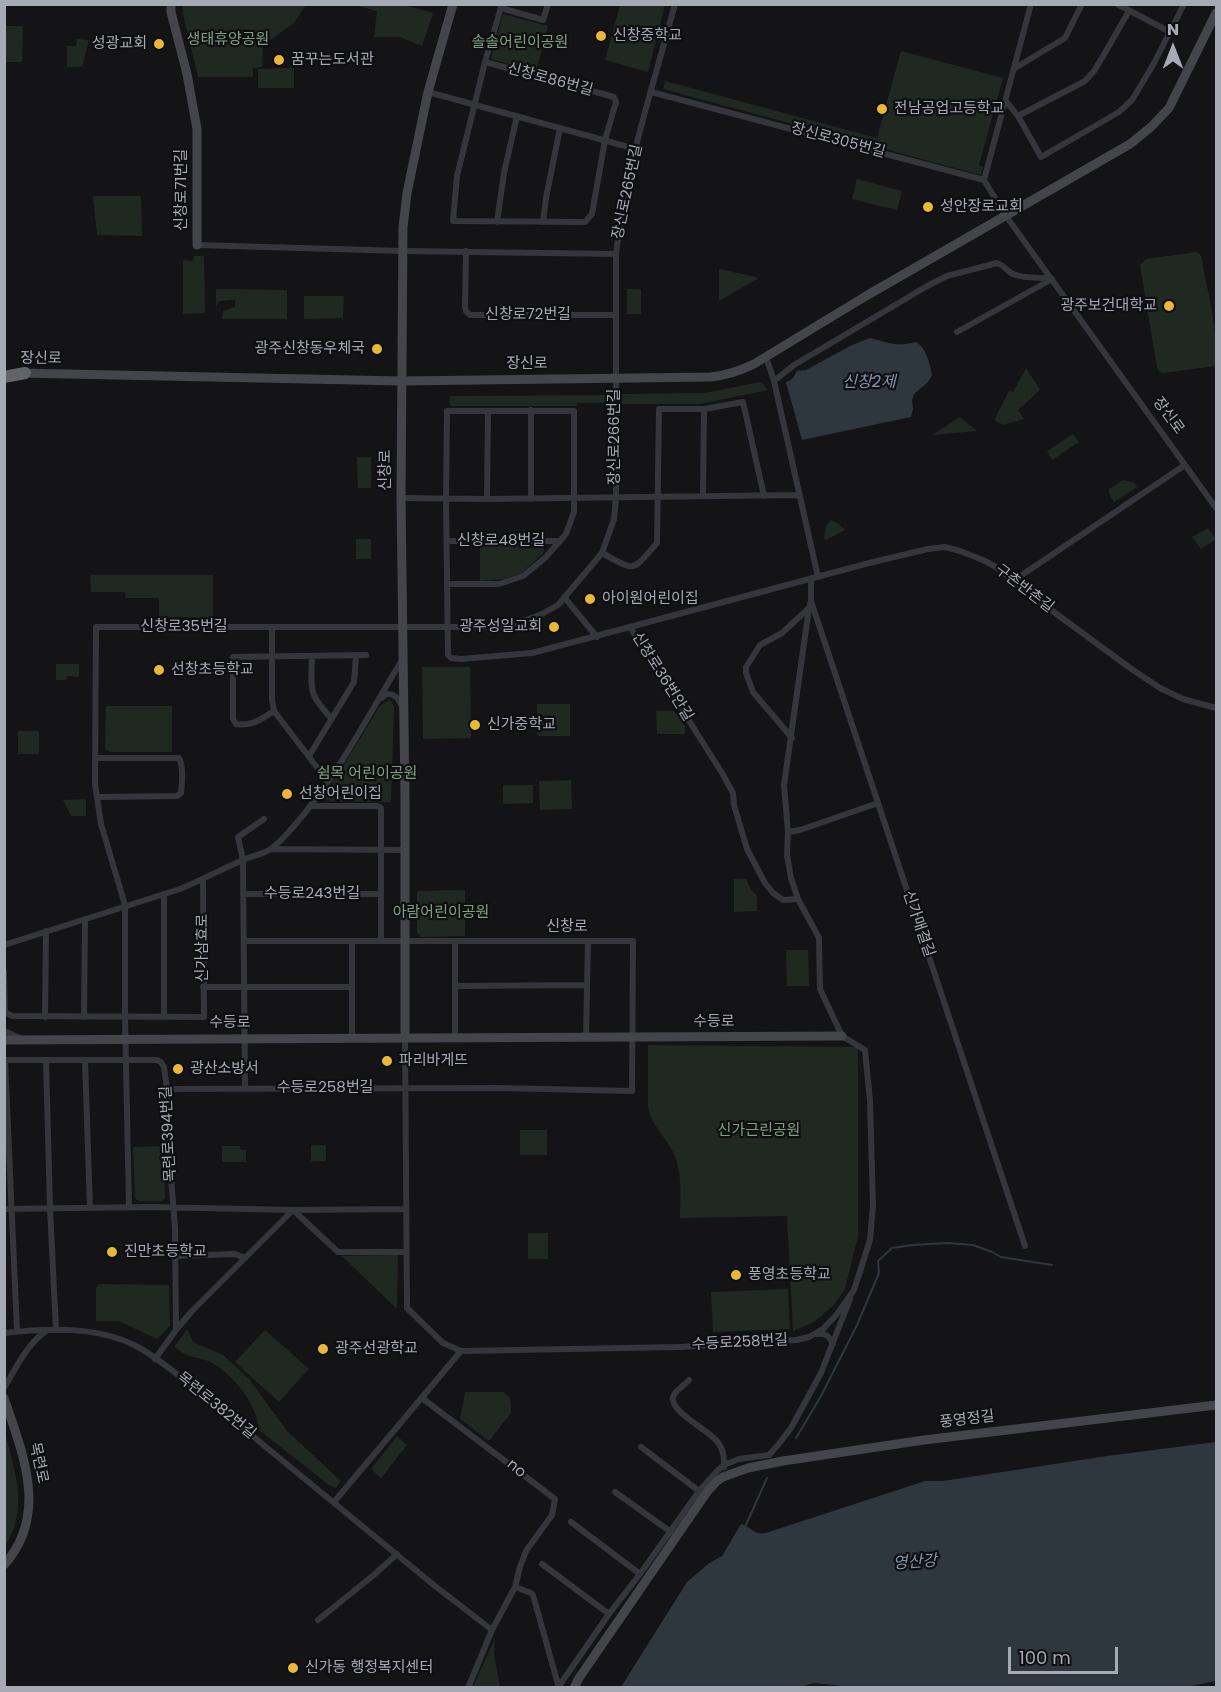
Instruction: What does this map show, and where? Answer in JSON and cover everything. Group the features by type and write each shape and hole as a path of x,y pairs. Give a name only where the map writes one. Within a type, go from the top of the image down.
{"highway":[{"path":"4,373 25,373"}],"main road":[{"name":"신창로71번길","path":"171,4 197,129 197,245"},
{"name":"신창로","path":"405,1038 401,498 403,227 407,194 428,92 453,4"},
{"path":"1213,4 1214,17"},
{"name":"장신로","path":"25,373 401,381 725,375 740,371 1130,144 1169,108 1214,17"},
{"name":"수등로","path":"4,1041 842,1036"},
{"name":"목련로","path":"4,1398 16,1432 26,1471 30,1499 26,1528 14,1554 4,1565"},
{"name":"풍영정길","path":"574,1688 707,1492 723,1477 757,1466 924,1440 1216,1406"}],"street":[{"path":"485,62 501,6 543,20 548,4"},
{"name":"장신로265번길","path":"615,378 616,254 620,217 675,4"},
{"path":"1006,216 984,180 1031,4"},
{"path":"1015,68 1065,38 1082,4"},
{"path":"1118,4 1170,32"},
{"path":"1005,101 1018,116 1041,157 1119,112 1132,100 1184,4"},
{"path":"1018,116 1085,81 1094,71 1129,11"},
{"name":"신창로86번길","path":"485,62 614,97 616,102 605,140 592,214 589,219 585,222 453,220 457,176 474,105 485,62"},
{"path":"428,92 636,149"},
{"name":"장신로305번길","path":"651,92 984,180"},
{"path":"497,222 504,173 517,117"},
{"path":"543,222 560,128"},
{"name":"장신로","path":"1006,216 1216,508"},
{"name":"신창로71번길","path":"197,245 403,251"},
{"path":"403,251 616,254"},
{"name":"신창로72번길","path":"466,251 465,307 470,315 616,315"},
{"path":"774,381 794,365 947,276 997,263 1004,265 1011,273 1052,279"},
{"path":"957,332 1052,279"},
{"name":"신가매결길","path":"766,357 774,381 815,577 808,608 784,785 788,832 787,855 798,899 819,938 820,989 842,1036"},
{"name":"장신로266번길","path":"602,554 614,519 616,496 615,378"},
{"path":"602,554 627,567 637,566 657,543 659,409 704,409 743,402 764,496"},
{"path":"703,495 704,409"},
{"path":"531,410 531,499"},
{"name":"신창로48번길","path":"447,584 499,584 523,576 545,558 560,541 570,524 575,498 574,411 447,411 447,541 560,541"},
{"path":"487,499 488,411"},
{"path":"1013,581 1185,465"},
{"path":"401,498 446,500 798,495"},
{"path":"447,541 447,628"},
{"name":"구촌반촌길","path":"815,577 928,549 945,548 960,551 982,560 1013,581 1160,688 1183,699 1216,708"},
{"name":"신창로35번길","path":"125,905 101,824 97,797 96,627 447,628 506,626 542,614 558,605 602,554"},
{"path":"630,627 815,577"},
{"path":"564,597 597,636"},
{"name":"신가매결길","path":"811,601 1025,1246"},
{"name":"신가매결길","path":"792,738 753,692 746,667 760,645 783,633 808,608"},
{"path":"272,627 274,711 330,780"},
{"name":"신창로36번안길","path":"447,628 448,655 455,659 532,653 630,627 733,793 734,805 747,849 765,883 777,897 783,900 798,899"},
{"path":"272,656 366,655"},
{"name":"신창로35번길","path":"272,656 233,657 233,719 236,724 244,726 255,723 274,711"},
{"path":"312,656 313,696 332,719"},
{"path":"309,756 354,682 356,656"},
{"path":"271,849 295,826 330,780 403,657"},
{"path":"379,700 386,694 394,695 403,709"},
{"path":"96,758 179,758 182,787 181,793 177,796 97,797"},
{"path":"788,832 878,803"},
{"path":"312,806 377,806 381,808 381,942"},
{"name":"수등로243번길","path":"244,1038 243,860 238,837 264,819"},
{"path":"4,945 164,894 271,849 404,850"},
{"name":"신가삼효로","path":"164,1017 204,1017 204,879"},
{"path":"4,972 5,1012 12,1016 164,1017 164,894"},
{"name":"수등로243번길","path":"243,894 381,894"},
{"path":"125,905 129,1208"},
{"path":"84,1017 85,919"},
{"path":"45,1017 46,931"},
{"path":"244,941 405,942"},
{"path":"352,941 352,1038"},
{"name":"신창로","path":"405,942 633,941 633,1037"},
{"path":"455,942 455,1039"},
{"path":"586,1038 588,942"},
{"path":"456,986 586,985"},
{"path":"203,987 352,987"},
{"path":"4,1031 23,1040"},
{"path":"559,1687 699,1491 724,1465 739,1459 769,1455 790,1428 821,1373 854,1290 870,1240 873,1205 870,1101 865,1050 842,1036"},
{"name":"수등로258번길","path":"167,1089 405,1088 632,1091 633,1037"},
{"path":"244,1038 245,1088"},
{"path":"334,1502 461,1352 443,1342 407,1308 405,1038"},
{"name":"목련로394번길","path":"17,1331 8,1209 5,1060 156,1060 161,1062 164,1067 167,1089 176,1330"},
{"path":"46,1060 56,1330"},
{"path":"85,1061 90,1208"},
{"path":"8,1209 406,1209"},
{"path":"293,1210 338,1252 406,1252"},
{"path":"155,1359 192,1311 293,1210"},
{"path":"175,1256 235,1254 245,1258"},
{"path":"813,1335 823,1329 854,1290"},
{"path":"4,1388 26,1352 38,1336 46,1330"},
{"name":"목련로382번길","path":"4,1333 46,1330 100,1333 139,1347 182,1378 492,1630"},
{"path":"813,1335 829,1336 832,1344"},
{"name":"수등로258번길","path":"461,1352 679,1347 796,1340 813,1335"},
{"path":"689,1380 673,1394 672,1400 684,1415 719,1442 724,1455 723,1477"},
{"name":"no","path":"422,1398 555,1499 552,1515 526,1551 516,1587"},
{"path":"641,1447 699,1491"},
{"path":"615,1492 671,1532"},
{"path":"571,1522 640,1574"},
{"path":"318,1620 375,1575 397,1554"},
{"path":"542,1564 609,1614"},
{"path":"468,1688 492,1630 516,1587 533,1595 559,1687"}],"green space":[{"name":"생태휴양공원","path":"183,4 306,5 294,23 263,47 262,67 253,68 253,77 198,77 183,14"},
{"path":"354,5 404,5 433,13 422,46 400,37 374,37 377,11"},
{"path":"620,5 665,5 648,72 605,60"},
{"name":"솔솔어린이공원","path":"503,14 548,26 536,72 491,59"},
{"path":"6,26 23,26 22,62 6,62"},
{"path":"77,39 89,40 82,67 67,67 67,46 76,46"},
{"path":"901,51 1003,78 979,165 983,167 981,175 663,89 665,81 877,138"},
{"path":"294,68 294,88 258,88 258,69"},
{"path":"857,179 902,191 897,210 852,199"},
{"path":"93,196 141,196 142,236 97,235"},
{"path":"1197,252 1202,258 1211,307 1216,342 1216,366 1159,372 1140,265 1146,259"},
{"path":"194,256 204,256 205,313 183,314 183,260 193,261"},
{"path":"719,269 756,277 759,278 719,301"},
{"path":"216,289 287,290 287,319 222,319 223,311 235,307 235,300 219,301 216,307"},
{"path":"627,289 641,289 641,314 627,314"},
{"path":"304,296 344,296 343,318 304,319"},
{"path":"1026,368 1040,390 1018,410 1024,419 1003,425 994,420 1009,391 1013,392"},
{"path":"761,382 768,390 700,404 622,404 622,394 704,393"},
{"path":"609,395 609,403 577,403 577,406 450,406 450,396"},
{"path":"960,417 977,431 932,435"},
{"path":"1073,434 1079,442 1052,460 1047,451"},
{"path":"357,457 371,457 371,488 358,488"},
{"path":"1123,480 1135,483 1137,487 1114,502 1109,489"},
{"path":"831,520 845,530 826,540 824,538 826,526"},
{"path":"1208,528 1216,539 1201,549 1192,537"},
{"path":"356,539 371,539 371,559 356,559"},
{"path":"480,544 540,545 544,549 543,554 521,573 504,579 480,581"},
{"path":"90,575 213,575 213,618 159,617 159,598 126,598 125,592 91,592"},
{"path":"56,664 79,664 79,677 67,676 66,680 56,680"},
{"path":"422,667 470,667 471,738 423,739"},
{"name":"쉼목 어린이공원","path":"390,699 394,707 391,802 324,799 380,706"},
{"path":"537,704 570,704 570,736 537,736"},
{"path":"106,706 172,706 172,752 105,750"},
{"path":"656,711 674,711 685,726 685,734 657,734"},
{"path":"18,731 39,731 39,754 18,754"},
{"path":"571,780 572,809 540,810 539,781"},
{"path":"503,785 533,785 533,803 503,804"},
{"path":"86,799 86,816 71,816 63,800"},
{"path":"734,879 746,879 757,896 757,911 734,912"},
{"name":"아람어린이공원","path":"465,890 465,936 421,937 417,932 417,891"},
{"path":"786,950 808,950 809,986 787,986"},
{"name":"신가근린공원","path":"648,1045 858,1047 858,1236 845,1289 834,1305 814,1322 793,1331 787,1216 680,1218 680,1185 676,1160 670,1146 652,1119 648,1107"},
{"path":"520,1130 547,1130 547,1155 520,1155"},
{"path":"311,1145 326,1145 326,1161 311,1161"},
{"path":"164,1146 165,1198 161,1201 138,1201 135,1198 133,1147"},
{"path":"222,1146 240,1146 241,1150 246,1150 246,1162 222,1162"},
{"path":"528,1233 548,1233 548,1259 528,1259"},
{"path":"398,1255 397,1309 342,1256"},
{"path":"102,1284 169,1285 170,1326 157,1339 119,1321 96,1321 96,1288"},
{"path":"788,1289 790,1329 713,1332 711,1292"},
{"path":"187,1329 193,1342 223,1355 249,1379 287,1431 341,1481 336,1488 329,1485 259,1430 258,1421 249,1401 236,1383 220,1368 174,1347"},
{"path":"265,1330 309,1369 279,1402 235,1362"},
{"path":"465,1392 503,1392 510,1398 511,1413 489,1441 460,1419"},
{"path":"5,1433 16,1476 18,1504 17,1519 5,1546"},
{"path":"397,1436 407,1445 381,1478 371,1469"},
{"path":"495,1638 494,1654 500,1687 473,1687"}],"water":[{"name":"신창2제","path":"870,338 898,344 916,342 925,352 932,375 928,382 914,394 911,417 802,440 786,382 792,379 797,371 806,370"},
{"name":"영산강","path":"1216,1442 1216,1681 1181,1688 937,1688 931,1686 861,1688 814,1683 798,1688 621,1687 687,1582 708,1564 722,1556 741,1524 756,1532 766,1533 925,1481 943,1481"}],"waterway":[{"path":"796,1438 821,1396 857,1325 879,1273 878,1261 892,1248 948,1243 973,1245 1001,1257 1052,1265"},
{"path":"745,1527 767,1478"}],"place":[{"name":"신창중학교","path":"601,36"},
{"name":"성광교회","path":"159,44"},
{"name":"꿈꾸는도서관","path":"279,60"},
{"name":"전남공업고등학교","path":"882,109"},
{"name":"성안장로교회","path":"928,207"},
{"name":"광주보건대학교","path":"1169,306"},
{"name":"광주신창동우체국","path":"377,349"},
{"name":"아이원어린이집","path":"590,599"},
{"name":"광주성일교회","path":"554,627"},
{"name":"선창초등학교","path":"159,670"},
{"name":"신가중학교","path":"475,725"},
{"name":"선창어린이집","path":"287,794"},
{"name":"파리바게뜨","path":"387,1061"},
{"name":"광산소방서","path":"178,1069"},
{"name":"진만초등학교","path":"112,1252"},
{"name":"풍영초등학교","path":"736,1275"},
{"name":"광주선광학교","path":"323,1349"},
{"name":"신가동 행정복지센터","path":"293,1668"}]}
